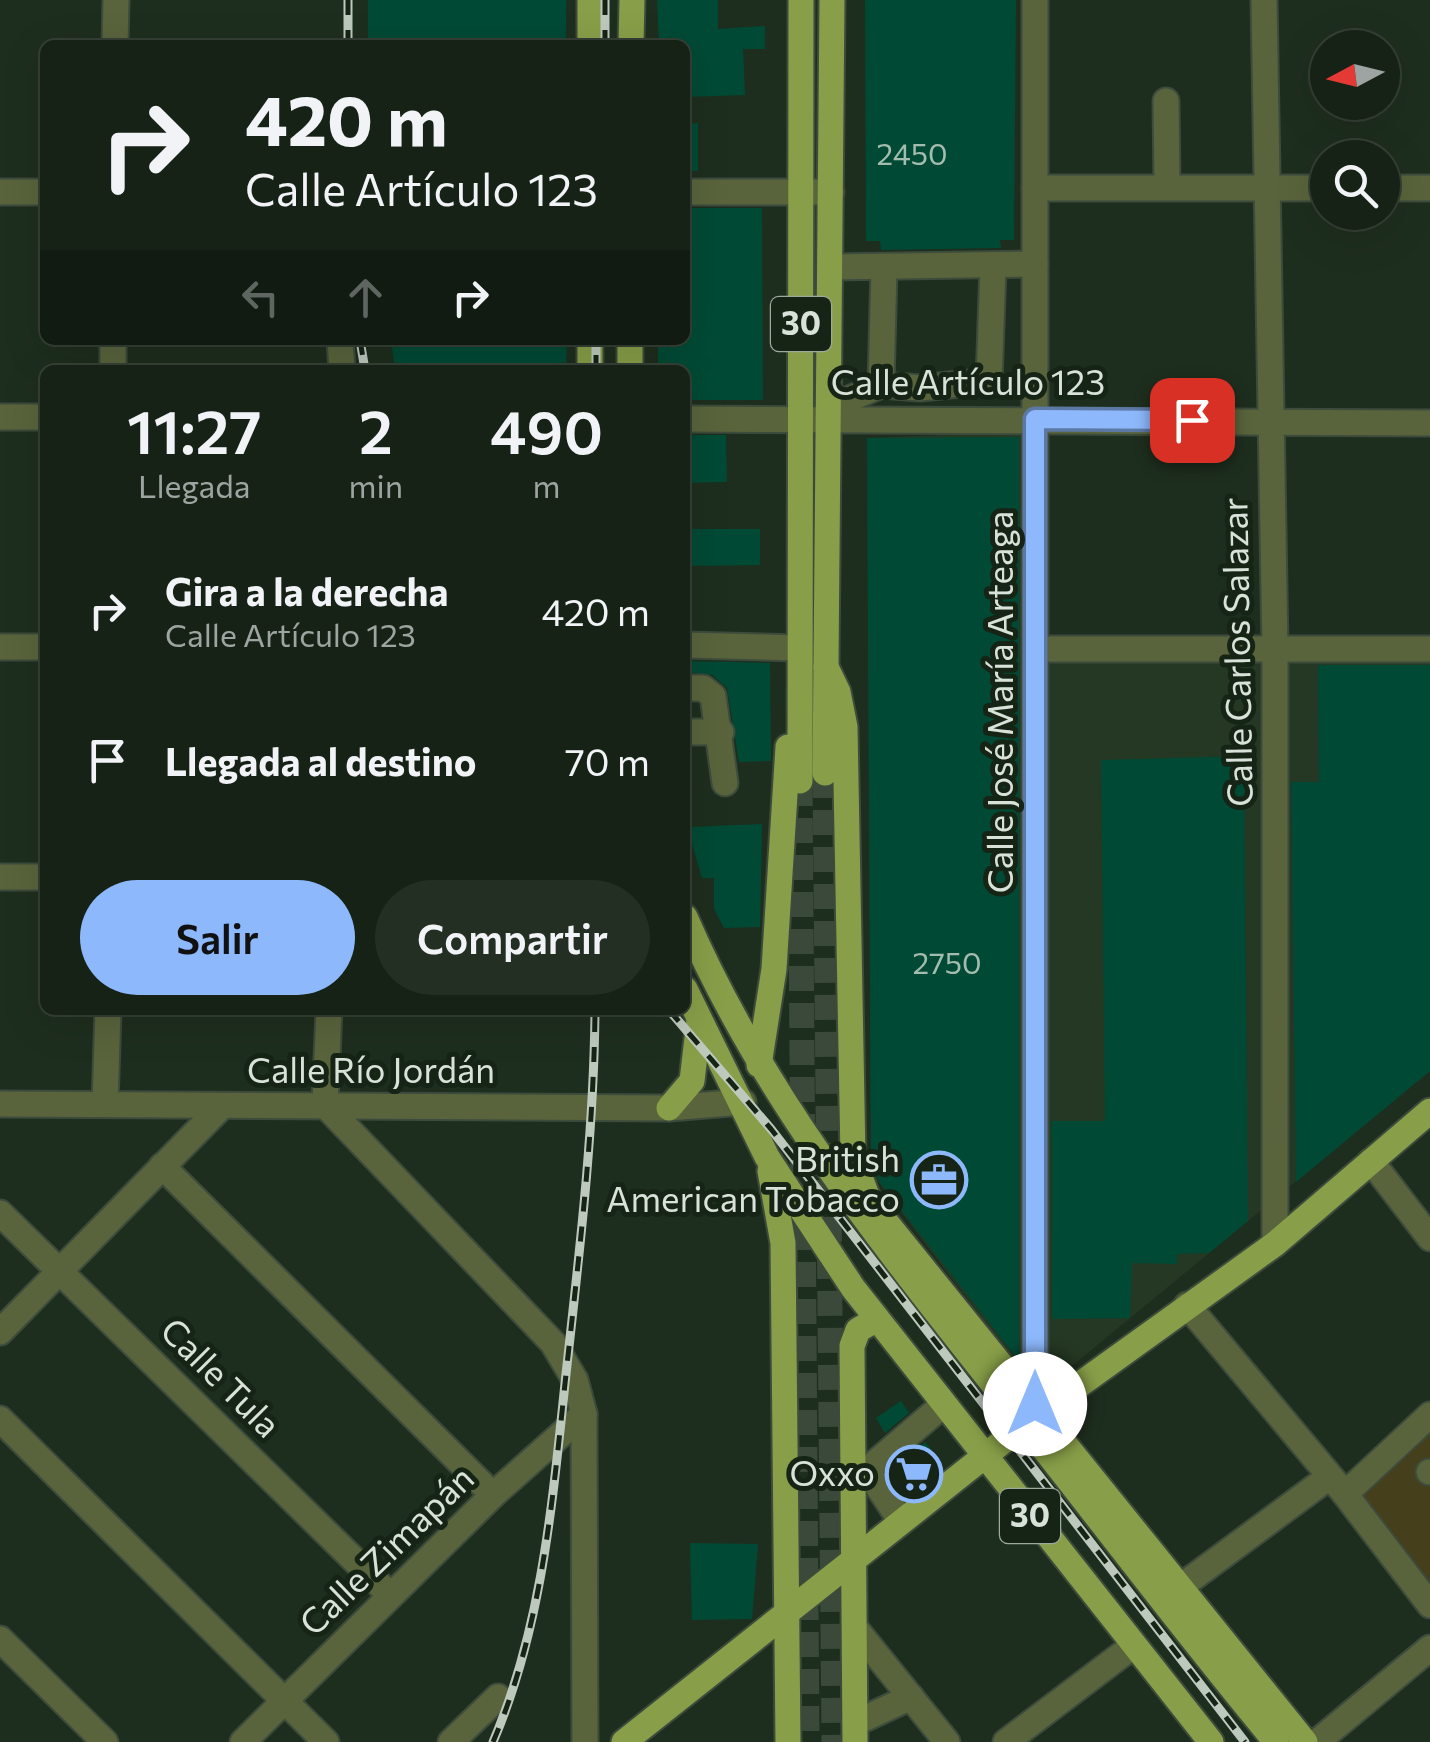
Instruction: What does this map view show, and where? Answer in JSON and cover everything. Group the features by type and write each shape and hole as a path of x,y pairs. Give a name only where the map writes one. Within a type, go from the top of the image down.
{"main road":[{"path":"590,0 590,40"},
{"path":"631,40 632,0"},
{"name":"30","path":"801,0 800,720 813,777 826,668 832,0"},
{"path":"826,668 842,708 848,766 852,1158 869,1201 1034,1413"},
{"path":"760,1064 774,969 784,763 800,720"},
{"name":"30","path":"690,927 716,987 760,1064 850,1202 1034,1413 1276,1742"},
{"name":"30","path":"690,1001 767,1157 853,1288 1210,1742"},
{"path":"670,1108 692,1081 699,1021"},
{"path":"624,1742 984,1457 1034,1413 1275,1244 1428,1114"},
{"path":"767,1157 783,1243 788,1742"},
{"path":"855,1732 854,1558 859,1475 852,1346 858,1330 877,1320"},
{"name":"30","path":"1170,1594 1305,1742"}],"street":[{"path":"115,40 116,0"},
{"name":"Calle José María Arteaga","path":"1034,1413 1035,0"},
{"name":"Calle Carlos Salazar","path":"1264,0 1275,649 1275,1244"},
{"path":"1166,101 1167,187"},
{"path":"1036,188 1310,188"},
{"path":"1400,188 1430,188"},
{"path":"0,192 40,192"},
{"path":"690,192 831,192"},
{"path":"831,267 1035,264"},
{"path":"831,412 881,386 920,388 989,381 993,267"},
{"path":"881,386 884,268"},
{"name":"Calle Artículo 123","path":"690,419 801,417 831,412 1035,419 1430,422"},
{"path":"0,418 40,417"},
{"path":"690,645 800,648"},
{"path":"0,647 40,646"},
{"path":"1036,650 1430,648"},
{"path":"690,688 704,688 713,696 722,732 725,783"},
{"path":"690,732 722,732"},
{"path":"0,877 40,877"},
{"path":"105,1104 108,1015"},
{"path":"329,1015 326,1105 553,1343 575,1380 584,1414 586,1742"},
{"name":"Calle Río Jordán","path":"0,1104 670,1108 742,1102"},
{"path":"0,1332 222,1106"},
{"path":"1371,1161 1430,1238"},
{"path":"162,1166 493,1495"},
{"name":"Calle Tula","path":"0,1213 390,1595"},
{"path":"1186,1305 1430,1605"},
{"path":"901,1521 859,1475 943,1406"},
{"name":"Calle Zimapán","path":"243,1742 493,1495 584,1414"},
{"path":"1170,1594 1337,1486 1430,1415"},
{"path":"0,1419 326,1742"},
{"path":"854,1628 947,1742"},
{"path":"0,1638 105,1742"},
{"path":"1006,1742 1132,1646"},
{"path":"1316,1742 1430,1648"},
{"path":"451,1742 498,1697"},
{"path":"855,1732 911,1698"}],"shaded area":[{"name":"British American Tobacco","path":"1020,432 1022,663 1430,663 1430,1071 1055,1380 1027,1378 871,1172 867,438"},
{"path":"1430,1429 1430,1586 1358,1494"}],"building":[{"path":"368,0 566,0 566,40 368,40"},
{"path":"657,0 718,0 718,29 765,26 765,49 743,49 745,95 690,97 690,40 659,40"},
{"path":"865,0 1016,0 1014,240 1000,240 1001,248 881,250 880,241 866,241"},
{"path":"698,123 698,171 690,171 690,124"},
{"path":"690,208 762,208 763,400 690,400 690,365 658,365 658,345 690,345"},
{"path":"392,345 567,345 566,365 394,365"},
{"path":"690,435 726,435 727,482 690,483"},
{"path":"1019,437 1019,1361 880,1183 871,1160 867,438"},
{"path":"690,529 760,529 760,565 690,566"},
{"path":"690,661 770,663 771,761 739,762 727,688 712,675 690,673"},
{"path":"1318,665 1430,665 1430,1071 1296,1182 1291,782 1319,782"},
{"path":"1244,756 1248,1221 1209,1253 1177,1254 1177,1264 1132,1263 1130,1318 1052,1319 1051,1121 1105,1121 1101,760"},
{"path":"762,824 760,927 724,928 714,909 714,878 702,878 690,827"},
{"name":"Oxxo","path":"901,1401 909,1413 885,1433 876,1418"},
{"name":"Oxxo","path":"925,1442 942,1463 910,1486 896,1467"},
{"path":"690,1543 758,1544 752,1619 692,1620"}],"tunnel":[{"path":"825,773 834,1742"},
{"path":"800,781 807,1742"}],"railway":[{"path":"348,0 348,40"},
{"path":"605,0 605,40"},
{"path":"361,345 364,365"},
{"path":"596,345 596,365"},
{"path":"493,1742 524,1651 551,1509 586,1188 595,1015"},
{"path":"673,1015 771,1129 1245,1742"}],"place":[{"name":"British American Tobacco","path":"939,1180"},
{"name":"Oxxo","path":"914,1474"}],"route":[{"path":"1035,1404 1035,419 1192,420"}]}
